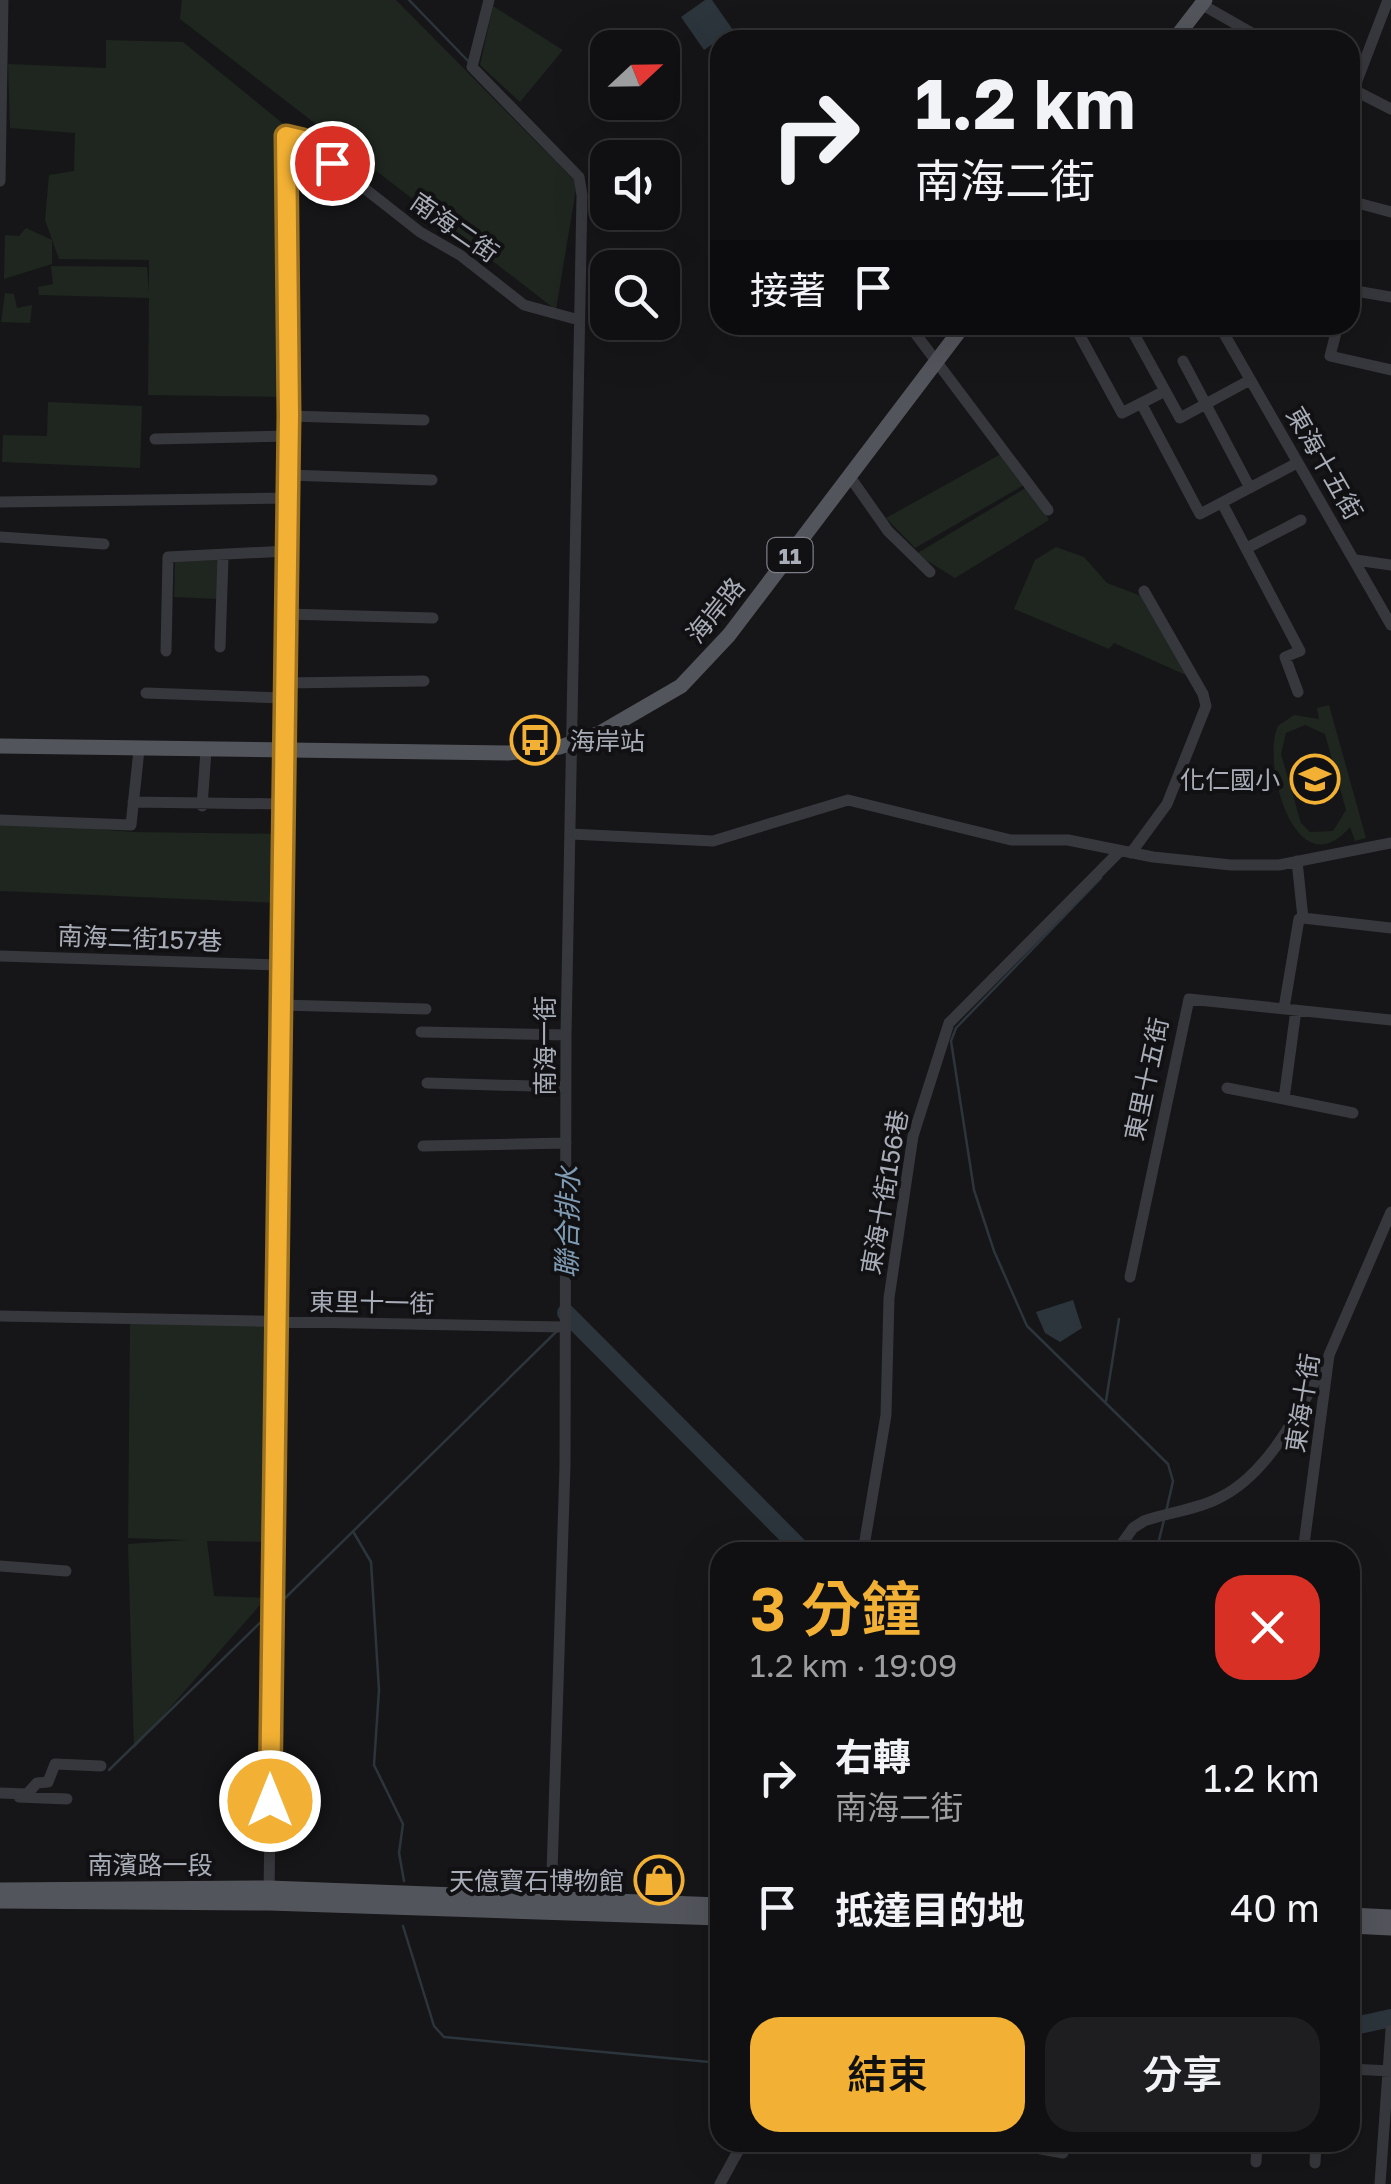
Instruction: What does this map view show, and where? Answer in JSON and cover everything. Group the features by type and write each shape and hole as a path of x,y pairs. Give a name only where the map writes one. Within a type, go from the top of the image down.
{"main road":[{"path":"1182,30 1203,2"},
{"name":"海岸路","path":"0,746 508,753 574,741 648,709 704,663 957,335"},
{"name":"南濱路一段","path":"0,1890 269,1896 710,1917"},
{"name":"南濱路一段","path":"0,1901 269,1896"},
{"name":"南濱路一段","path":"551,1907 710,1905"},
{"path":"1360,1915 1391,1916"},
{"path":"1360,1926 1391,1928"}],"street":[{"path":"0,182 3,0"},
{"name":"南海一街","path":"490,0 472,67 477,77 580,179 574,741 566,1035 565,1466 551,1907"},
{"path":"1360,73 1386,20 1388,0"},
{"path":"1203,2 1248,30"},
{"path":"1360,96 1391,109"},
{"name":"南海二街","path":"269,1896 289,436 286,136 303,140 420,232 460,255 524,305 579,320"},
{"path":"1360,204 1391,212"},
{"path":"1360,292 1391,297"},
{"path":"917,335 1048,510"},
{"path":"1079,335 1122,413 1165,391"},
{"path":"1134,335 1180,418 1250,380"},
{"name":"東海十五街","path":"1225,335 1391,625"},
{"path":"1335,335 1330,356 1391,370"},
{"path":"1183,361 1250,488"},
{"path":"1141,403 1200,514 1297,462"},
{"path":"289,416 424,420"},
{"path":"155,439 289,436"},
{"path":"288,475 432,480"},
{"path":"850,477 888,531 930,572"},
{"path":"0,502 288,498"},
{"path":"1222,502 1300,651 1286,658 1298,692"},
{"path":"1246,548 1301,520"},
{"path":"0,537 104,544"},
{"path":"166,652 168,557 287,552"},
{"path":"220,646 223,557"},
{"path":"1356,560 1391,564"},
{"name":"東海十街156巷","path":"865,1542 886,1415 892,1280 913,1136 949,1023 1126,852 1168,804 1206,706 1197,682 1144,590"},
{"path":"286,614 433,618"},
{"path":"285,682 424,681"},
{"path":"146,692 284,698"},
{"path":"0,820 132,825 138,750"},
{"path":"202,806 206,750"},
{"path":"571,834 712,841 834,803 862,800 1010,840 1068,840 1126,852 1231,865 1297,860 1391,843"},
{"path":"132,802 202,806 284,804"},
{"path":"1284,1098 1290,1009 1303,918 1297,860"},
{"path":"1303,918 1391,928"},
{"name":"南海二街157巷","path":"0,956 279,965"},
{"name":"東里十五街","path":"1130,1277 1185,1004 1202,998 1390,1020"},
{"path":"281,1005 426,1009"},
{"path":"1390,1020 1391,1012"},
{"path":"422,1032 566,1035"},
{"path":"427,1083 566,1087"},
{"path":"1227,1088 1353,1114"},
{"path":"424,1146 566,1143"},
{"name":"東海十街","path":"1305,1542 1329,1355 1391,1212"},
{"name":"東里十一街","path":"0,1316 563,1327"},
{"path":"1124,1542 1134,1528 1162,1515 1216,1500 1250,1476 1304,1401 1329,1355"},
{"path":"0,1566 66,1571"},
{"path":"0,1794 26,1794 37,1782 48,1782 55,1764 101,1766"},
{"path":"0,1794 67,1799"},
{"path":"1380,2184 1391,2030"},
{"path":"1360,2070 1389,2071"},
{"path":"720,2184 738,2152"},
{"path":"1057,2152 1063,2153"},
{"path":"1256,2152 1256,2162"},
{"path":"1315,2163 1316,2152"}],"shaded area":[{"path":"182,0 396,0 577,183 556,310 180,19"},
{"path":"705,0 712,0 733,30 710,30 710,46 704,50 681,17"},
{"path":"493,6 563,50 520,102 480,65"},
{"path":"106,40 183,42 286,126 283,397 148,395 149,298 39,295 38,287 53,284 51,266 147,267 149,292 149,260 59,259 45,220 49,175 74,171 75,133 10,128 8,64 106,68"},
{"path":"26,228 52,240 52,264 4,279 5,235 19,236"},
{"path":"5,293 14,294 17,308 32,305 30,323 1,322"},
{"path":"48,402 142,406 140,468 2,462 3,435 47,436"},
{"path":"1001,454 1024,485 915,548 886,518"},
{"path":"1029,486 1049,520 955,578 916,554"},
{"path":"1056,547 1084,557 1107,583 1144,597 1188,676 1114,643 1109,649 1014,609 1035,560"},
{"path":"218,560 218,599 174,597 175,561"},
{"path":"1329,705 1366,838 1355,841 1350,827 1330,843 1313,843 1299,833 1287,814 1274,766 1278,726 1294,715 1319,719 1317,708","holes":["1305,725 1325,734 1346,810 1333,831 1310,832 1301,823 1281,754 1286,733"]},
{"path":"0,821 133,832 283,834 280,903 0,891"},
{"path":"1073,1300 1082,1328 1060,1342 1045,1333 1036,1312"},
{"path":"267,1320 268,1542 207,1541 214,1596 266,1598 134,1749 128,1544 188,1540 128,1538 130,1323"}],"waterway":[{"path":"409,0 470,63"},
{"path":"1101,878 956,1028 951,1041 974,1190 994,1251 1027,1326 1168,1464 1173,1481 1166,1512"},
{"name":"聯合排水","path":"566,1313 794,1542"},
{"path":"1106,1401 1119,1319"},
{"path":"278,1605 558,1330"},
{"path":"1158,1542 1164,1520"},
{"path":"354,1533 371,1562 379,1690 374,1765 403,1824 399,1853 404,1881"},
{"path":"109,1770 269,1614"},
{"path":"403,1926 434,2026 444,2037 710,2062"},
{"name":"聯合排水","path":"1360,2025 1391,2018"}],"place":[{"name":"海岸站","path":"535,740"},
{"name":"化仁國小","path":"1315,779"},
{"name":"天億寶石博物館","path":"659,1880"}],"route":[{"path":"270,1801 289,416 286,136 303,140 332,163"}]}
